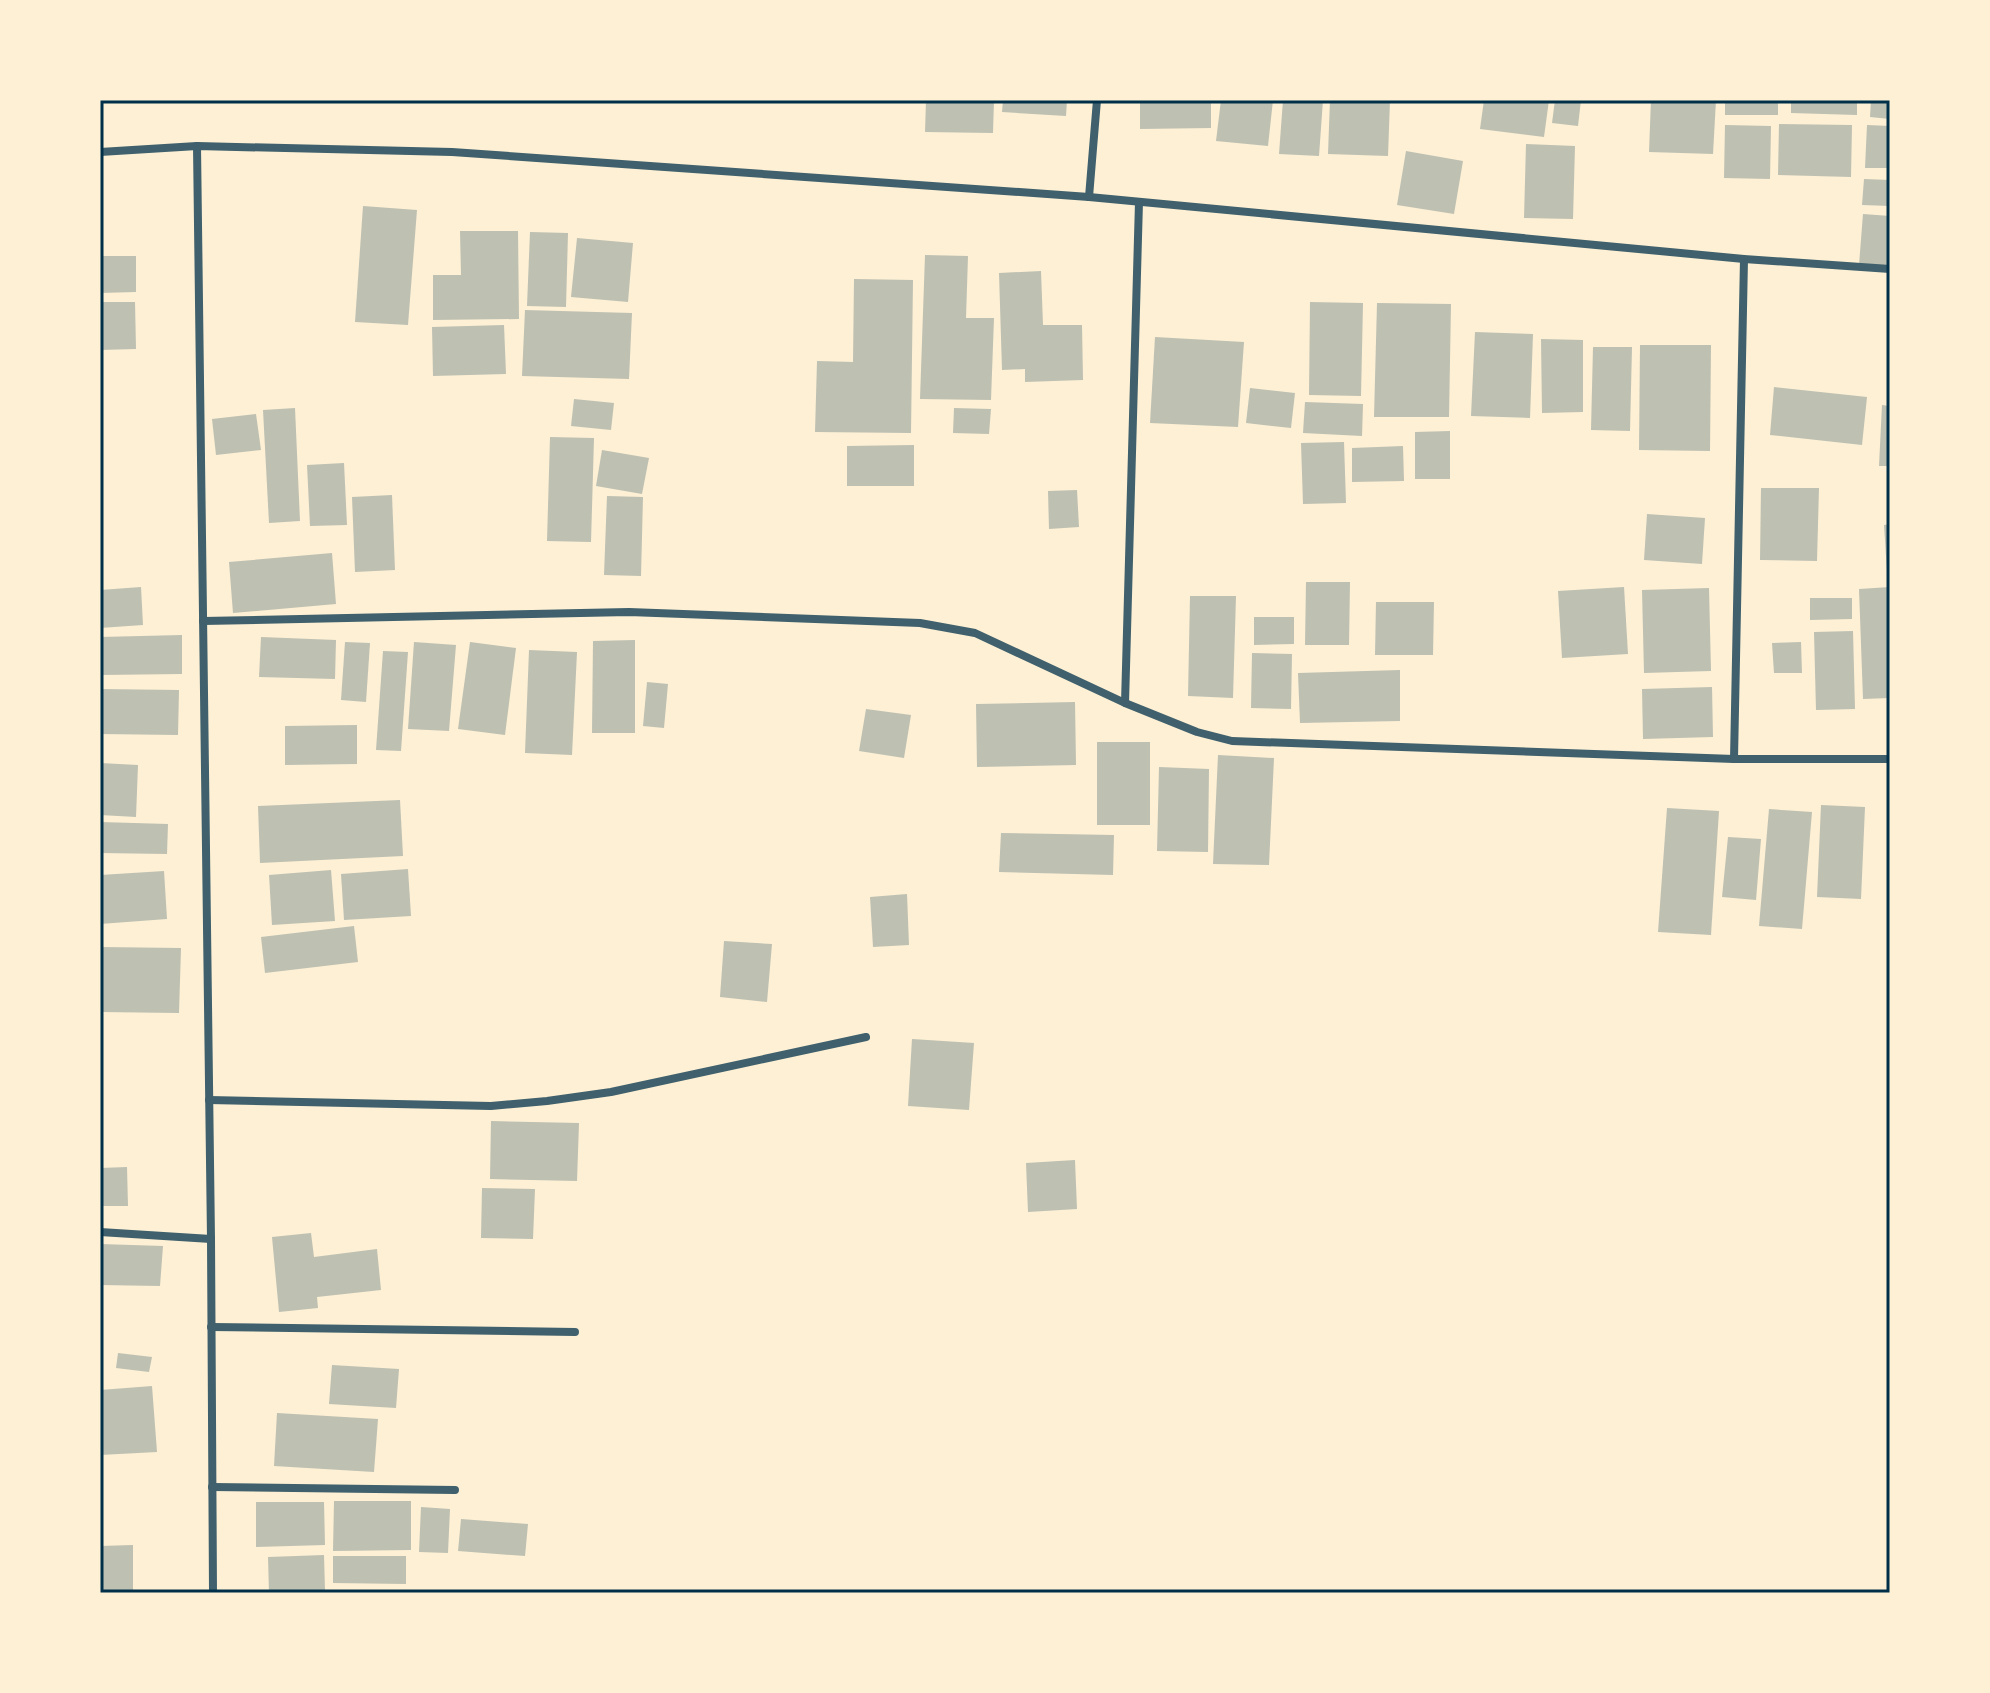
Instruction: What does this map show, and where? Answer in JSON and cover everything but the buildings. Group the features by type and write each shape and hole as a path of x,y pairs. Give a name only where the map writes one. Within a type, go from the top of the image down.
{"street":[{"path":"1089,197 1097,100"},
{"path":"197,146 213,1593"},
{"path":"100,152 197,146 452,152 1089,197 1744,259 1890,269"},
{"path":"1125,703 1139,202"},
{"path":"1734,759 1744,259"},
{"path":"203,621 629,612 920,623 975,633 1125,703 1197,732 1232,741 1734,759 1890,759"},
{"path":"209,1100 491,1106 547,1101 611,1092 866,1037"},
{"path":"100,1232 211,1239"},
{"path":"211,1327 575,1332"},
{"path":"212,1487 455,1490"}]}
